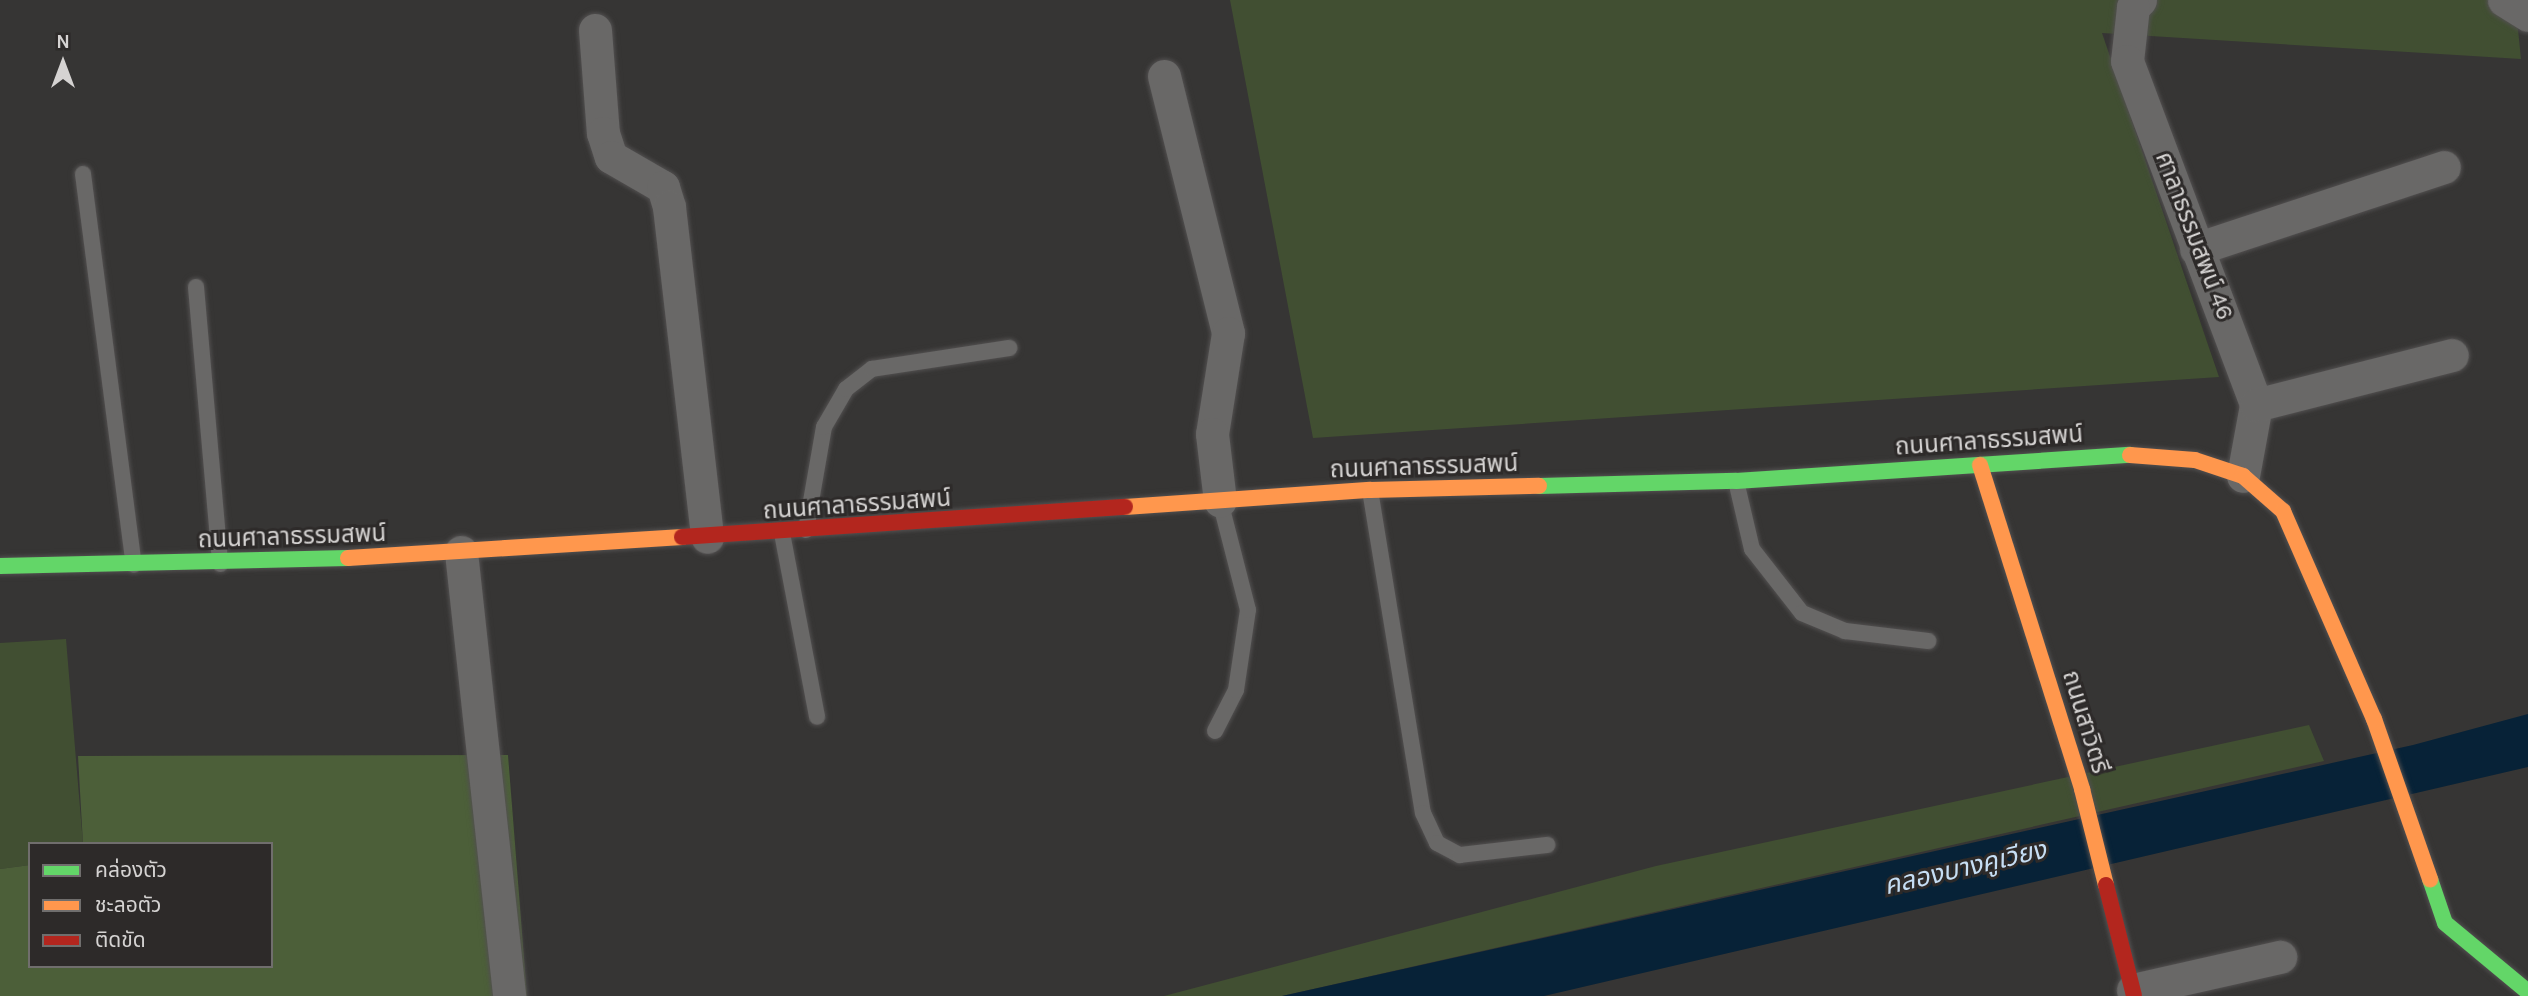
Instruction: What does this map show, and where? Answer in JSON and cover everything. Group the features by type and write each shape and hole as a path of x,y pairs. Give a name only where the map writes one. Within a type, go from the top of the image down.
{"street":[{"name":"ศาลาธรรมสพน์ 46","path":"2140,0 2133,7 2127,61 2256,405"},
{"path":"2504,0 2528,15"},
{"path":"595,30 603,134 611,157 663,187 668,207 707,537"},
{"path":"1164,76 1228,333 1212,434 1220,501"},
{"path":"2196,249 2444,167"},
{"path":"2243,476 2256,405 2452,355"},
{"name":"ถนนศาลาธรรมสพน์","path":"0,566 220,564 461,552 806,532 1370,490 1736,481 2126,455 2195,460 2243,476 2283,512 2299,537 2374,719 2445,923 2528,993"},
{"name":"ถนนสาวิตรี","path":"1980,465 2082,789 2103,863 2133,993"},
{"path":"461,552 509,996"},
{"path":"2133,993 2280,957"}],"lane":[{"path":"83,174 134,565"},
{"path":"196,287 220,564"},
{"path":"806,532 824,428 846,389 873,369 1009,348"},
{"path":"1736,481 1752,550 1802,613 1845,631 1928,641"},
{"path":"1370,490 1423,813 1437,843 1460,855 1548,845"},
{"path":"1215,732 1236,690 1248,610 1220,501"},
{"path":"782,533 817,718"}],"green space":[{"path":"1230,0 2515,0 2521,59 2102,33 2219,377 1313,438"},
{"path":"66,639 83,842 28,842 28,865 0,869 0,643"},
{"path":"2309,725 2324,761 1282,996 1164,996 1656,866"},
{"path":"508,755 527,996 0,996 0,869 28,865 28,968 273,968 273,842 83,842 78,756"}],"water":[{"name":"คลองบางคูเวียง","path":"2528,714 2528,767 1544,996 1282,996 2413,745"}],"traffic: fast":[{"path":"1539,486 1736,481 2130,455"},
{"path":"0,566 348,558"},
{"path":"2430,879 2445,923 2528,992"}],"traffic: slow":[{"path":"2130,455 2195,460 2243,476 2283,511 2374,719 2430,879"},
{"path":"1980,465 2082,789 2106,885"},
{"path":"1125,507 1370,490 1539,486"},
{"path":"348,558 682,537"}],"traffic: jam":[{"path":"682,537 1125,507"},
{"path":"2106,885 2134,996"}]}
